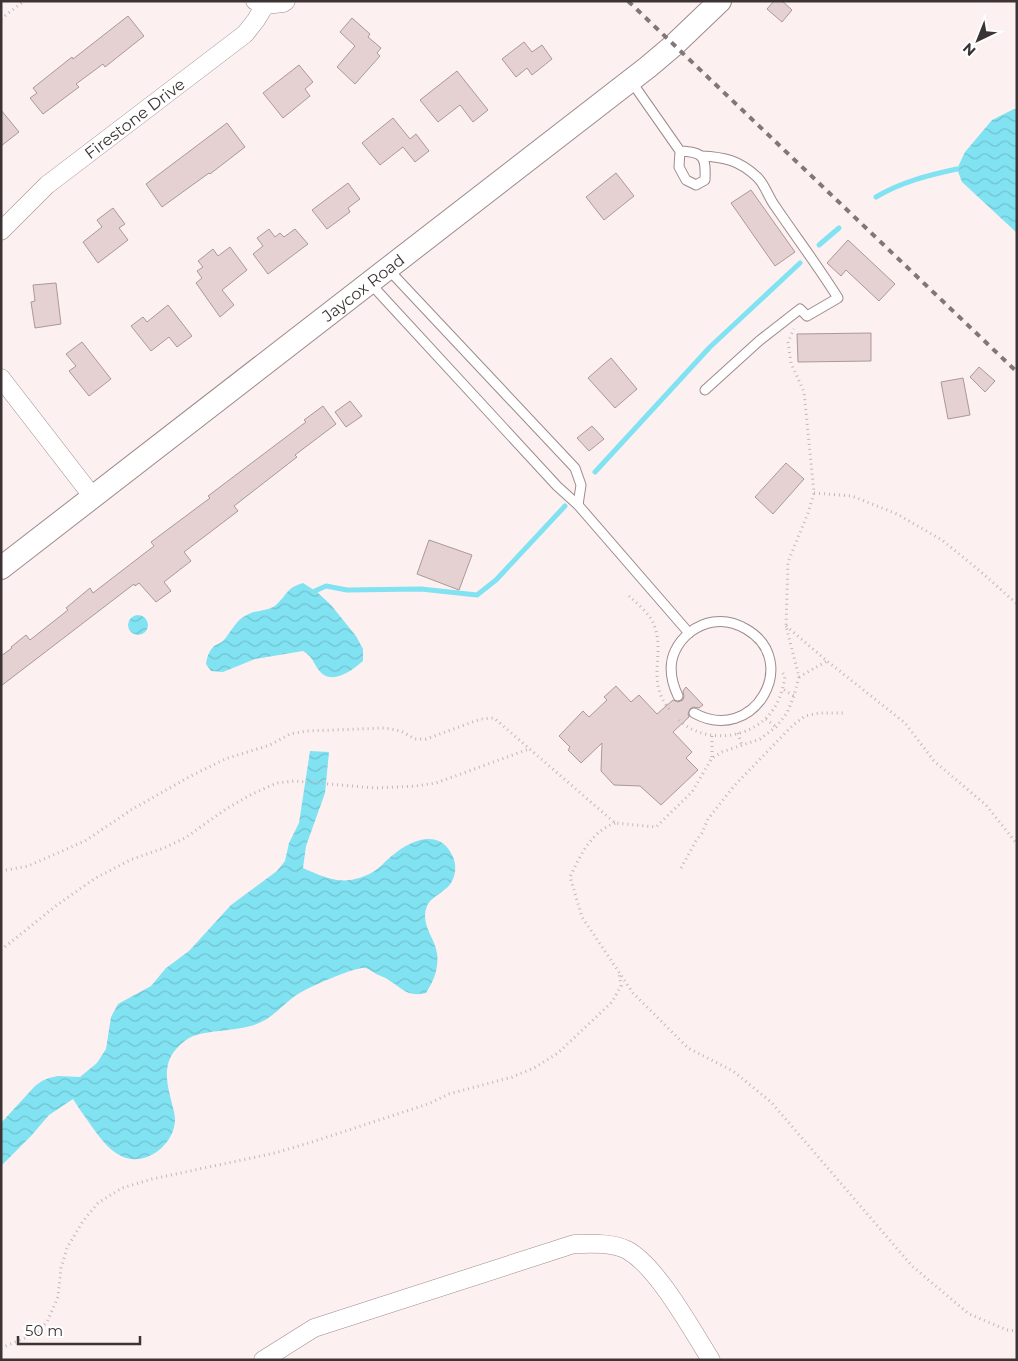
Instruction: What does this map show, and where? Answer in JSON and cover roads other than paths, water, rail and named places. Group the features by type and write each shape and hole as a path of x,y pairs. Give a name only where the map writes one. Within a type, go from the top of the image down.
{"street":[{"name":"Firestone Drive","path":"1,231 47,185 245,34 256,20 260,3 283,3 286,1"},
{"name":"Jaycox Road","path":"1,568 631,80 674,45 720,1"},
{"path":"1,378 93,497"},
{"path":"263,1360 314,1328 574,1244 608,1244 627,1250 648,1267 679,1309 711,1360"}],"lane":[{"path":"631,80 680,152 679,167 686,180 696,185 705,180 706,163 701,156 694,152 680,152"},
{"path":"701,156 727,159 740,164 759,178 773,204 818,266 838,298 807,316 800,309 705,390"},
{"path":"387,268 574,468 581,485 578,505"},
{"path":"369,282 556,486 578,505 689,633"},
{"path":"678,696 671,677 672,659 680,643 689,633 702,625 716,622 731,622 749,630 760,640 767,653 770,667 766,692 758,704 747,714 735,719 721,721 708,719 694,713"}],"water":[{"path":"1017,109 1017,233 962,182 957,169 965,152 992,120"},
{"path":"303,583 317,592 331,605 356,636 363,649 363,661 347,673 335,677 323,674 303,651 255,659 223,672 211,671 206,664 210,652 214,646 224,640 239,621 246,615 273,607 290,589"},
{"path":"138,615 145,618 148,625 145,632 138,635 131,632 128,625 131,618"},
{"path":"310,751 329,752 325,793 306,846 303,868 335,880 357,879 376,870 390,857 409,844 426,839 434,839 441,842 448,848 453,857 455,874 451,883 429,902 425,913 426,925 437,953 435,974 426,993 414,994 406,992 366,968 353,970 332,978 298,994 270,1017 259,1023 193,1036 177,1048 171,1056 167,1074 175,1119 174,1126 169,1139 153,1154 137,1159 128,1158 112,1150 105,1144 73,1099 49,1115 1,1166 1,1123 35,1086 42,1081 58,1076 80,1077 97,1063 106,1049 111,1017 118,1004 151,986 166,968 189,951 231,905 277,871 285,861 289,843 299,823"}],"waterway":[{"path":"876,197 905,183 957,169"},
{"path":"819,245 839,228"},
{"path":"595,472 710,347 800,263"},
{"path":"315,591 326,586 347,590 421,589 477,595 496,580 565,506"}],"railway":[{"path":"628,1 1017,372"}]}
